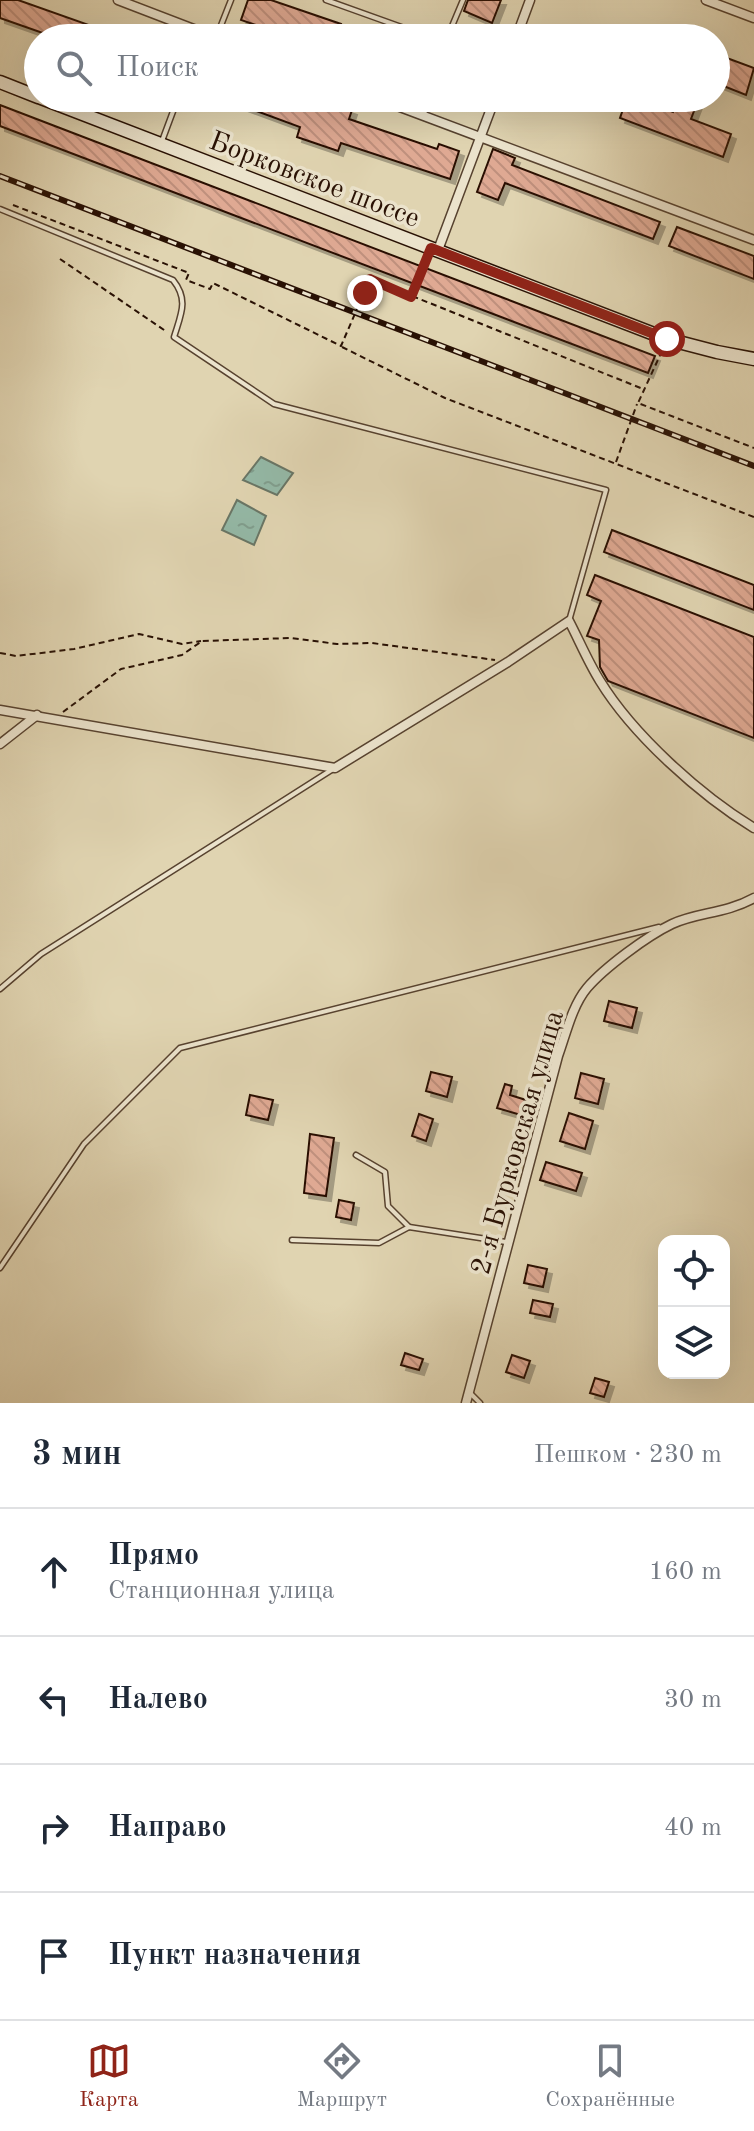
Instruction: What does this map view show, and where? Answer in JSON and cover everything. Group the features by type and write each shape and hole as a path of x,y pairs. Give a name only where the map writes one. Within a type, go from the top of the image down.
{"main road":[{"name":"Борковское шоссе","path":"0,82 24,92"},
{"name":"Борковское шоссе","path":"76,112 666,339 754,359"}],"street":[{"path":"118,0 176,24"},
{"path":"521,24 530,0"},
{"path":"710,1 754,18"},
{"path":"413,112 754,240"},
{"path":"434,249 490,112"},
{"path":"0,710 335,768 569,621 600,682 631,722 698,791 754,828"},
{"path":"0,744 37,715"},
{"name":"2-я Бурковская улица","path":"466,1403 558,1056 573,1013 587,988 636,947 673,924 734,909 754,898"}],"lane":[{"path":"222,24 231,0"},
{"path":"326,0 393,24"},
{"path":"453,24 462,0"},
{"path":"160,144 173,112"},
{"path":"423,116 424,112"},
{"path":"0,209 173,280 182,291 183,310 174,337 274,404 606,490 569,621"},
{"path":"0,989 41,954 335,768"},
{"path":"0,1268 84,1144 180,1048 673,924"},
{"path":"356,1155 385,1172 388,1206 409,1227 509,1243"},
{"path":"292,1240 379,1243 409,1227"},
{"path":"469,1392 480,1403"}],"path":[{"path":"14,205 189,273 186,280 210,289 213,283 445,398 754,517"},
{"path":"411,297 434,249"},
{"path":"60,259 174,337"},
{"path":"341,346 370,279 643,389"},
{"path":"616,464 643,389 655,369 666,339"},
{"path":"638,403 754,448"},
{"path":"0,653 16,656 74,649 139,634 182,644 291,638 337,644 372,643 508,662"},
{"path":"54,718 121,669 182,655 202,641"}],"water":[{"path":"261,457 293,473 277,495 243,480"},
{"path":"237,500 266,516 254,545 222,530"}],"building":[{"path":"0,0 18,0 86,24 24,24 24,26 0,18"},
{"path":"248,0 271,0 341,24 253,24 241,20"},
{"path":"468,0 501,0 492,23 464,11"},
{"path":"730,59 754,68 746,95 730,89"},
{"path":"0,105 655,356 648,373 0,126"},
{"path":"259,112 351,112 349,119 437,149 439,144 459,151 450,179 341,143 338,151 297,137 300,127"},
{"path":"622,112 694,112 691,119 731,134 723,157 620,118"},
{"path":"493,149 515,158 512,165 660,222 653,239 505,183 498,200 477,192"},
{"path":"677,227 754,256 754,279 669,246"},
{"path":"612,530 754,585 754,610 604,552"},
{"path":"595,575 754,637 754,738 608,681 600,667 599,640 587,636 601,601 587,595"},
{"path":"609,1001 637,1008 632,1028 604,1021"},
{"path":"431,1072 452,1077 447,1097 426,1091"},
{"path":"581,1073 604,1079 598,1104 575,1098"},
{"path":"505,1084 512,1086 510,1095 526,1100 521,1115 497,1108"},
{"path":"250,1095 273,1100 268,1120 246,1115"},
{"path":"569,1113 593,1121 585,1149 560,1141"},
{"path":"419,1114 433,1119 426,1141 412,1136"},
{"path":"310,1134 334,1138 326,1196 304,1193"},
{"path":"546,1162 582,1173 576,1191 540,1180"},
{"path":"339,1200 354,1203 351,1220 336,1217"},
{"path":"528,1265 547,1269 543,1287 524,1283"},
{"path":"533,1300 553,1304 550,1317 530,1313"},
{"path":"405,1353 423,1359 419,1370 401,1365"},
{"path":"512,1355 530,1361 524,1378 506,1372"},
{"path":"595,1378 609,1382 604,1397 590,1393"}],"railway":[{"path":"0,176 754,466"}],"route":[{"path":"365,293 370,279 411,297 431,248 667,339"}]}
